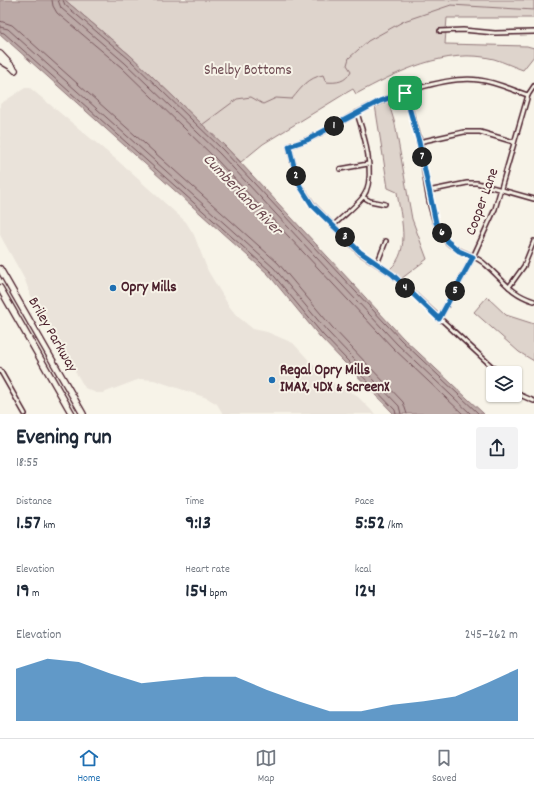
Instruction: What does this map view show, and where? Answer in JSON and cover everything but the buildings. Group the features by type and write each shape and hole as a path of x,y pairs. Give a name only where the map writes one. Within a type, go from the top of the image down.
{"highway":[{"path":"0,54 15,70 0,60"},
{"name":"Briley Parkway","path":"0,269 83,414"},
{"name":"Briley Parkway","path":"0,288 72,414"}],"street":[{"path":"440,31 463,30 495,33 534,32"},
{"path":"491,366 392,274 360,252 307,198 296,174 289,146 307,140 380,101 444,82 466,79 490,82 528,95"},
{"name":"Cooper Lane","path":"439,319 473,257 495,209 528,95 534,86"},
{"path":"405,93 419,142 436,223 447,241 459,251 486,264 498,278 522,297 534,301"},
{"path":"334,225 363,197 370,177 363,131 357,113"},
{"path":"419,142 464,132 480,132 514,142"},
{"path":"340,169 368,164"},
{"path":"428,190 467,183 476,183 534,199"},
{"path":"363,197 370,201 385,204"},
{"path":"377,264 386,241"},
{"path":"509,287 524,266 534,241"},
{"path":"0,370 25,414"},
{"path":"522,396 534,401"}],"shaded area":[{"name":"Opry Mills","path":"25,88 30,88 118,161 186,222 194,235 208,271 229,306 237,316 253,329 267,332 293,343 327,380 355,394 375,414 223,414 217,404 207,398 154,380 140,379 103,393 96,393 85,388 30,294 25,280 0,235 0,104"}],"green space":[{"name":"Shelby Bottoms","path":"65,0 534,0 534,18 447,18 445,44 527,46 534,48 534,56 523,70 494,59 476,56 458,56 440,59 405,70 356,94 353,89 263,144 241,162 131,56"},
{"path":"388,101 395,124 412,219 427,259 401,279 390,269 397,261 401,252 403,243 402,222 397,192 388,188 375,105"},
{"path":"487,297 506,315 534,324 534,361 519,352 474,312"}],"water":[{"name":"Cumberland River","path":"0,0 65,0 131,56 226,147 403,338 484,414 394,414 320,337 268,274 0,34"}],"waterway":[{"path":"202,125 237,99 251,97 263,104 276,98 292,99 306,84 318,76 323,75 326,82 337,82 344,80 351,71 347,65 349,58 368,41 404,21 451,5 534,10"}],"place":[{"name":"Opry Mills","path":"113,288"},
{"name":"Regal Opry Mills IMAX, 4DX & ScreenX","path":"272,380"}],"route":[{"path":"405,93 419,142 432,214 447,241 459,251 473,257 439,319 392,274 360,252 312,205 300,186 289,146 307,140 380,101 405,93"}]}
